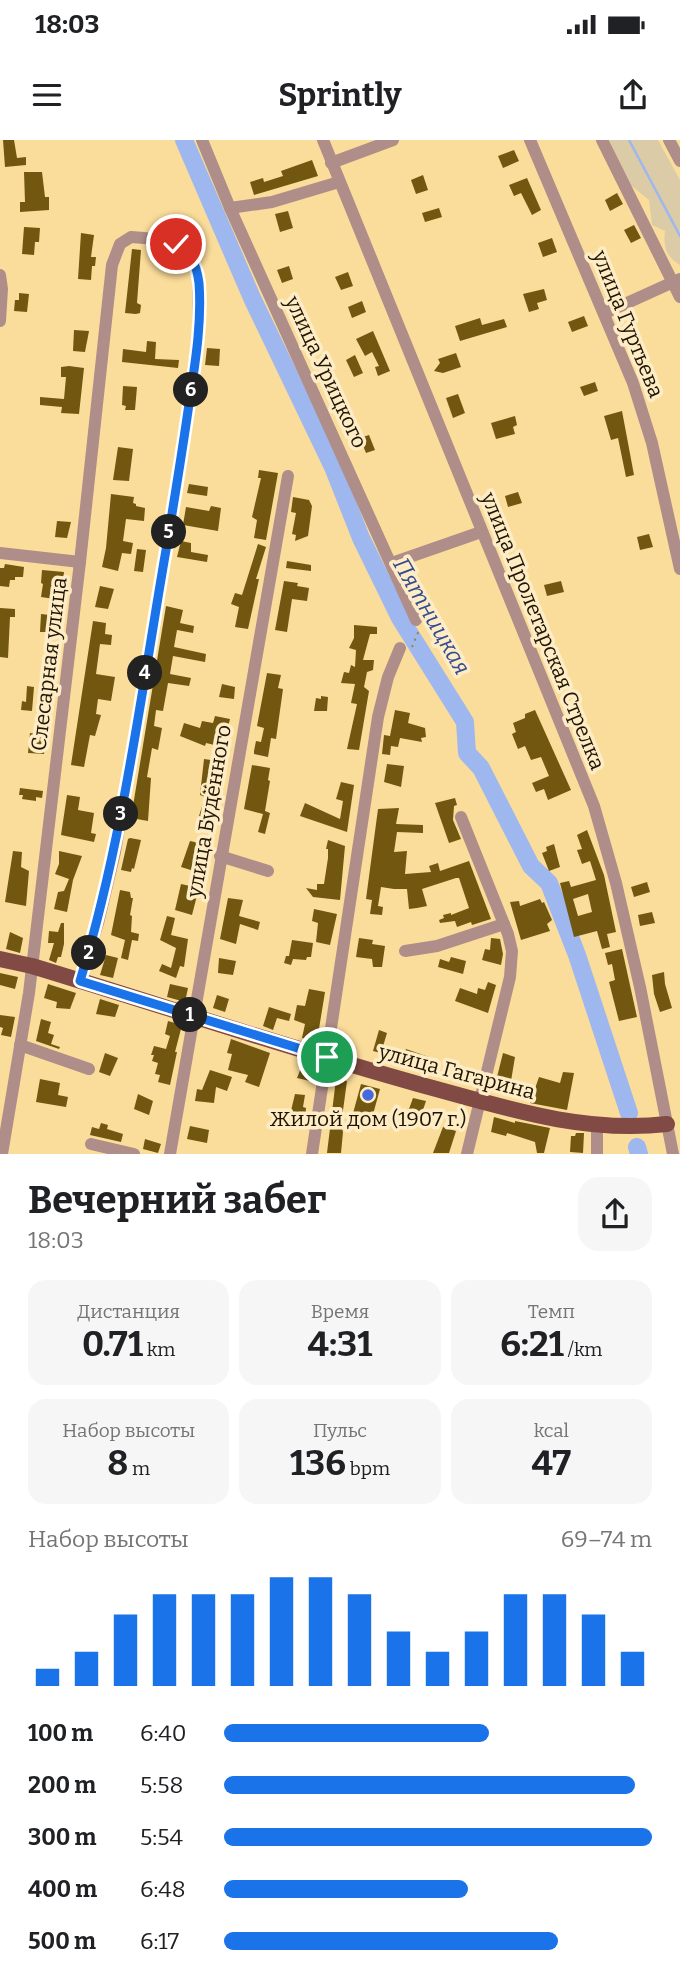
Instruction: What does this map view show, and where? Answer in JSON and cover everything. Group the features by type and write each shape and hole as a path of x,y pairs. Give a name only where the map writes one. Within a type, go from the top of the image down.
{"main road":[{"name":"улица Гагарина","path":"0,959 32,966 480,1101 597,1126 626,1128 667,1124"}],"street":[{"name":"улица Урицкого","path":"202,140 230,208 416,620"},
{"name":"улица Пролетарская Стрелка","path":"323,140 481,532 581,770 604,836 643,1000 673,1153"},
{"path":"331,163 393,140"},
{"name":"улица Гуртьева","path":"530,140 605,313 643,414 680,569"},
{"path":"602,140 676,281 680,296"},
{"path":"669,140 680,161"},
{"path":"230,208 272,202 339,181"},
{"name":"Слесарная улица","path":"2,1153 32,966 112,265 116,250 124,240 139,237 167,241 182,247 192,258 198,275 197,348 115,852 98,923 80,981"},
{"path":"0,275 0,321"},
{"path":"605,313 676,281"},
{"name":"улица Будённого","path":"170,1153 288,476"},
{"path":"392,563 481,532"},
{"path":"0,553 80,562"},
{"path":"312,1153 378,717 388,677 400,648"},
{"path":"461,817 511,942 512,964 467,1153"},
{"path":"220,856 268,871"},
{"path":"405,951 437,946 504,924"},
{"path":"20,1045 89,1069"},
{"path":"597,1126 597,1153"},
{"path":"91,1144 134,1153"}],"shaded area":[{"path":"609,140 658,140 680,180 680,265 666,251 665,231 652,225 649,200 628,183"}],"building":[{"path":"3,140 14,140 17,158 26,157 26,165 5,167"},
{"path":"514,150 519,161 503,168 498,156"},
{"path":"312,160 318,176 254,195 250,182 263,178 264,182 283,176 281,171"},
{"path":"24,172 42,172 45,197 49,197 49,210 20,212 20,202 25,202"},
{"path":"423,175 428,190 416,194 411,180"},
{"path":"527,178 541,210 532,215 521,193 514,196 509,185"},
{"path":"617,193 623,204 610,211 605,200"},
{"path":"439,208 442,217 425,222 422,213"},
{"path":"288,211 293,228 280,232 275,214"},
{"path":"634,225 641,238 631,243 624,230"},
{"path":"24,227 40,228 34,255 22,254"},
{"path":"81,233 94,235 91,257 96,257 91,280 78,279"},
{"path":"552,238 557,252 543,257 538,243"},
{"path":"132,249 141,250 137,303 141,305 140,313 136,314 125,313"},
{"path":"289,266 293,279 282,283 277,270"},
{"path":"348,272 353,286 341,290 335,277"},
{"path":"544,289 547,300 537,303 539,309 529,312 523,294"},
{"path":"19,293 29,294 27,312 14,311"},
{"path":"362,301 366,312 352,318 348,307"},
{"path":"584,316 588,326 572,332 568,322"},
{"path":"480,318 482,325 504,319 507,327 460,341 455,326"},
{"path":"74,330 89,331 85,352 73,351"},
{"path":"373,331 390,371 378,376 375,367 379,366 372,352 365,356 356,339"},
{"path":"147,341 156,342 155,359 179,360 178,368 122,362 123,349 146,352"},
{"path":"207,348 220,349 219,366 205,365"},
{"path":"456,353 461,367 443,373 434,371 440,363 438,359"},
{"path":"355,355 363,373 354,377 346,360"},
{"path":"61,367 84,368 79,414 61,413 62,407 40,405 40,397 64,399 66,377 61,377"},
{"path":"595,382 598,391 584,396 580,387"},
{"path":"123,386 137,387 135,410 125,410 126,406 122,405"},
{"path":"458,394 465,413 453,418 446,398"},
{"path":"622,411 634,475 626,477 618,438 611,440 604,416"},
{"path":"515,416 515,434 496,439 491,423"},
{"path":"369,435 375,450 366,453 360,438"},
{"path":"118,447 133,449 129,481 113,480"},
{"path":"259,470 278,473 266,540 254,538 257,520 252,517 261,478 258,478"},
{"path":"189,484 208,487 207,496 187,493"},
{"path":"518,492 522,503 508,507 505,496"},
{"path":"111,494 134,497 133,503 136,506 145,508 144,521 126,519 123,541 133,543 131,554 122,553 118,571 102,567"},
{"path":"293,497 309,500 312,506 308,536 295,541 296,535 292,534 296,513 291,512"},
{"path":"211,506 221,508 218,531 183,525 186,507 209,511"},
{"path":"57,521 71,522 67,538 55,537"},
{"path":"649,534 653,547 640,550 637,537"},
{"path":"181,541 191,543 191,552 208,555 207,562 177,557"},
{"path":"258,544 266,547 256,579 259,579 248,629 235,627 239,607 231,604 235,593 242,595"},
{"path":"137,549 146,550 143,572 134,571"},
{"path":"287,561 311,565 311,571 286,568"},
{"path":"5,564 24,567 23,577 10,580 9,587 0,586 0,568 4,568"},
{"path":"42,570 64,572 61,600 41,597"},
{"path":"284,581 309,588 307,601 292,599 287,632 275,630"},
{"path":"561,581 564,592 547,596 544,585"},
{"path":"100,586 114,589 108,609 95,607"},
{"path":"166,606 183,610 180,623 194,626 193,633 177,630 174,647 206,654 205,662 173,656 170,674 191,678 189,686 168,683 163,711 156,710 154,726 162,728 158,750 152,748 147,777 151,778 148,821 131,818"},
{"path":"0,608 15,609 15,617 10,617 8,658 0,657"},
{"path":"41,614 50,615 50,621 58,622 57,632 40,632"},
{"path":"93,621 106,623 105,634 112,635 111,645 100,644 96,674 115,677 111,701 98,699 96,714 101,715 95,736 90,735 84,767 71,765"},
{"path":"354,625 377,627 377,634 370,634 363,660 374,660 373,670 367,672 364,687 369,691 359,750 347,749 357,704 351,703 355,684 341,683 344,672 349,673 351,665 355,667 356,650 349,648 354,638"},
{"path":"267,673 281,675 278,688 283,689 276,739 271,738 268,757 254,754 256,741 261,742 264,728 257,726"},
{"path":"222,684 235,687 234,699 219,697"},
{"path":"27,686 34,687 32,711 21,710 22,701 26,702"},
{"path":"321,696 328,697 327,711 314,711 316,698 321,699"},
{"path":"395,710 410,713 408,723 425,728 426,737 421,738 422,742 400,738 398,747 391,746 390,755 382,754 384,735 390,736"},
{"path":"535,710 571,790 548,800 544,789 536,792 532,783 549,776 541,757 531,760 525,746 518,749 512,734 516,732 513,723"},
{"path":"215,716 230,719 223,747 206,743 205,746 180,736 184,723 200,728 202,721 213,723"},
{"path":"30,733 46,735 44,754 28,753"},
{"path":"204,759 223,764 220,802 213,821 199,816 205,797 200,795"},
{"path":"387,764 404,766 401,787 384,782"},
{"path":"252,765 270,768 265,811 270,813 265,834 258,832 263,814 244,809"},
{"path":"341,782 354,785 347,832 300,816 305,803 340,819 343,801 336,799"},
{"path":"20,788 43,791 42,798 36,797 36,801 22,799 23,795 19,795"},
{"path":"67,795 80,797 78,810 94,813 91,833 96,834 94,842 61,835"},
{"path":"455,798 457,805 454,806 453,820 461,839 449,843 435,803"},
{"path":"399,808 396,824 423,825 423,833 397,832 394,852 407,851 405,874 431,872 429,866 438,863 440,871 469,861 491,919 457,927 455,921 440,923 443,915 469,908 459,878 422,889 427,906 409,909 407,889 381,887 378,906 383,907 382,915 370,914 372,900 366,899 378,809"},
{"path":"587,830 604,875 616,932 607,934 610,947 602,949 597,931 574,937 560,883 569,881 571,887 596,880 590,861 582,864 577,850 582,849 577,835","holes":["588,894 592,912 578,916 573,899"]},
{"path":"130,838 141,840 131,872 121,870"},
{"path":"328,840 345,846 340,900 313,897 306,888 317,890 317,884 324,884"},
{"path":"190,841 208,845 204,861 198,859 194,871 181,867"},
{"path":"554,844 560,867 549,871 542,853 547,851 546,847"},
{"path":"13,851 22,852 21,867 29,871 26,906 5,902"},
{"path":"59,851 82,856 73,880 67,912 54,909 58,892 64,891 69,879 55,874 59,864"},
{"path":"647,882 650,892 634,897 631,887"},
{"path":"181,884 199,888 192,915 175,910"},
{"path":"120,890 130,892 133,898 131,932 139,934 138,941 132,940 128,960 121,958 125,940 111,935"},
{"path":"228,898 243,900 239,916 260,922 258,930 240,924 236,944 220,939"},
{"path":"540,899 552,920 547,924 550,931 521,940 510,902 519,901 520,906"},
{"path":"314,909 337,914 330,945 316,942 318,923 312,921"},
{"path":"652,912 655,923 640,926 638,915"},
{"path":"167,916 175,918 171,935 188,939 184,967 180,966 176,978 159,971 162,964 171,968 176,948 160,940"},
{"path":"61,923 64,923 64,944 61,957 58,957 56,963 49,960 54,943 48,943 49,931 58,932"},
{"path":"10,932 23,938 20,953 6,949"},
{"path":"359,938 373,940 372,944 385,946 382,967 373,967 372,959 356,957"},
{"path":"491,938 500,939 503,954 501,965 482,960 485,949 490,950"},
{"path":"292,940 313,943 311,957 306,960 293,959 291,965 284,963 286,956 289,956"},
{"path":"622,949 637,1017 619,1021 609,982 615,980 612,964 608,965 605,953"},
{"path":"106,955 118,958 113,978 100,975"},
{"path":"451,957 466,961 463,974 438,967 440,959 449,962"},
{"path":"219,958 236,961 233,975 218,973"},
{"path":"664,972 672,1008 660,1012 652,975"},
{"path":"0,973 18,977 15,989 0,985"},
{"path":"488,982 496,985 488,1013 455,1001 460,988 477,994 478,988 485,990"},
{"path":"48,984 76,993 70,1009 56,1008 57,1002 44,998"},
{"path":"170,984 188,988 185,1002 167,997"},
{"path":"309,989 325,992 317,1041 302,1038 305,1024 294,1020 297,1005 305,1006"},
{"path":"217,995 229,999 225,1012 213,1008"},
{"path":"100,999 119,1005 115,1017 96,1014"},
{"path":"269,1007 291,1014 289,1021 277,1018 273,1030 263,1026"},
{"path":"0,1015 15,1017 11,1037 1,1035 3,1028 0,1027"},
{"path":"41,1019 51,1022 48,1033 54,1035 51,1044 60,1047 59,1049 36,1041"},
{"path":"168,1021 182,1025 170,1085 158,1082 160,1075 155,1074 158,1063 152,1061 154,1055 151,1055 154,1046 166,1049 170,1036 165,1034"},
{"path":"379,1030 387,1033 381,1053 373,1051"},
{"path":"231,1039 270,1053 259,1087 245,1082 248,1075 228,1070 232,1054 227,1053"},
{"path":"406,1049 429,1057 425,1071 404,1066 405,1061 402,1060"},
{"path":"105,1053 118,1058 110,1076 99,1072"},
{"path":"503,1053 515,1057 511,1081 517,1083 513,1097 500,1093 503,1078 497,1077"},
{"path":"303,1063 313,1065 310,1081 297,1078"},
{"path":"210,1070 232,1077 227,1091 216,1087 214,1103 195,1101 197,1089 202,1090"},
{"path":"563,1072 574,1073 567,1110 530,1103 539,1077 560,1083"},
{"path":"40,1079 60,1083 58,1095 68,1097 66,1107 36,1102"},
{"path":"336,1079 347,1081 341,1125 341,1153 327,1153"},
{"path":"361,1084 380,1089 372,1118 352,1117"},
{"path":"138,1094 153,1101 149,1115 134,1109"},
{"path":"295,1094 305,1095 305,1122 289,1119"},
{"path":"413,1098 426,1101 422,1113 409,1109"},
{"path":"494,1117 550,1128 544,1153 537,1153 535,1142 507,1133 506,1136 491,1132"},
{"path":"101,1123 108,1125 107,1129 123,1134 121,1142 90,1135 92,1127 99,1129"},
{"path":"190,1126 209,1130 207,1143 187,1139"},
{"path":"443,1127 456,1131 449,1153 433,1153"},
{"path":"584,1133 583,1153 570,1152 571,1136"},
{"path":"145,1139 161,1144 158,1153 143,1149"}],"waterway":[{"name":"Пятницкая","path":"184,140 252,298 333,467 361,538 400,618 465,722 467,753 481,768 531,866 549,883 577,955 629,1113"},
{"path":"629,140 680,236"},
{"name":"Пятницкая","path":"637,1147 639,1154"}],"place":[{"name":"Жилой дом (1907 г.)","path":"368,1095"}],"route":[{"path":"176,244 189,254 198,275 197,348 115,852 98,923 80,981 327,1057"}]}
